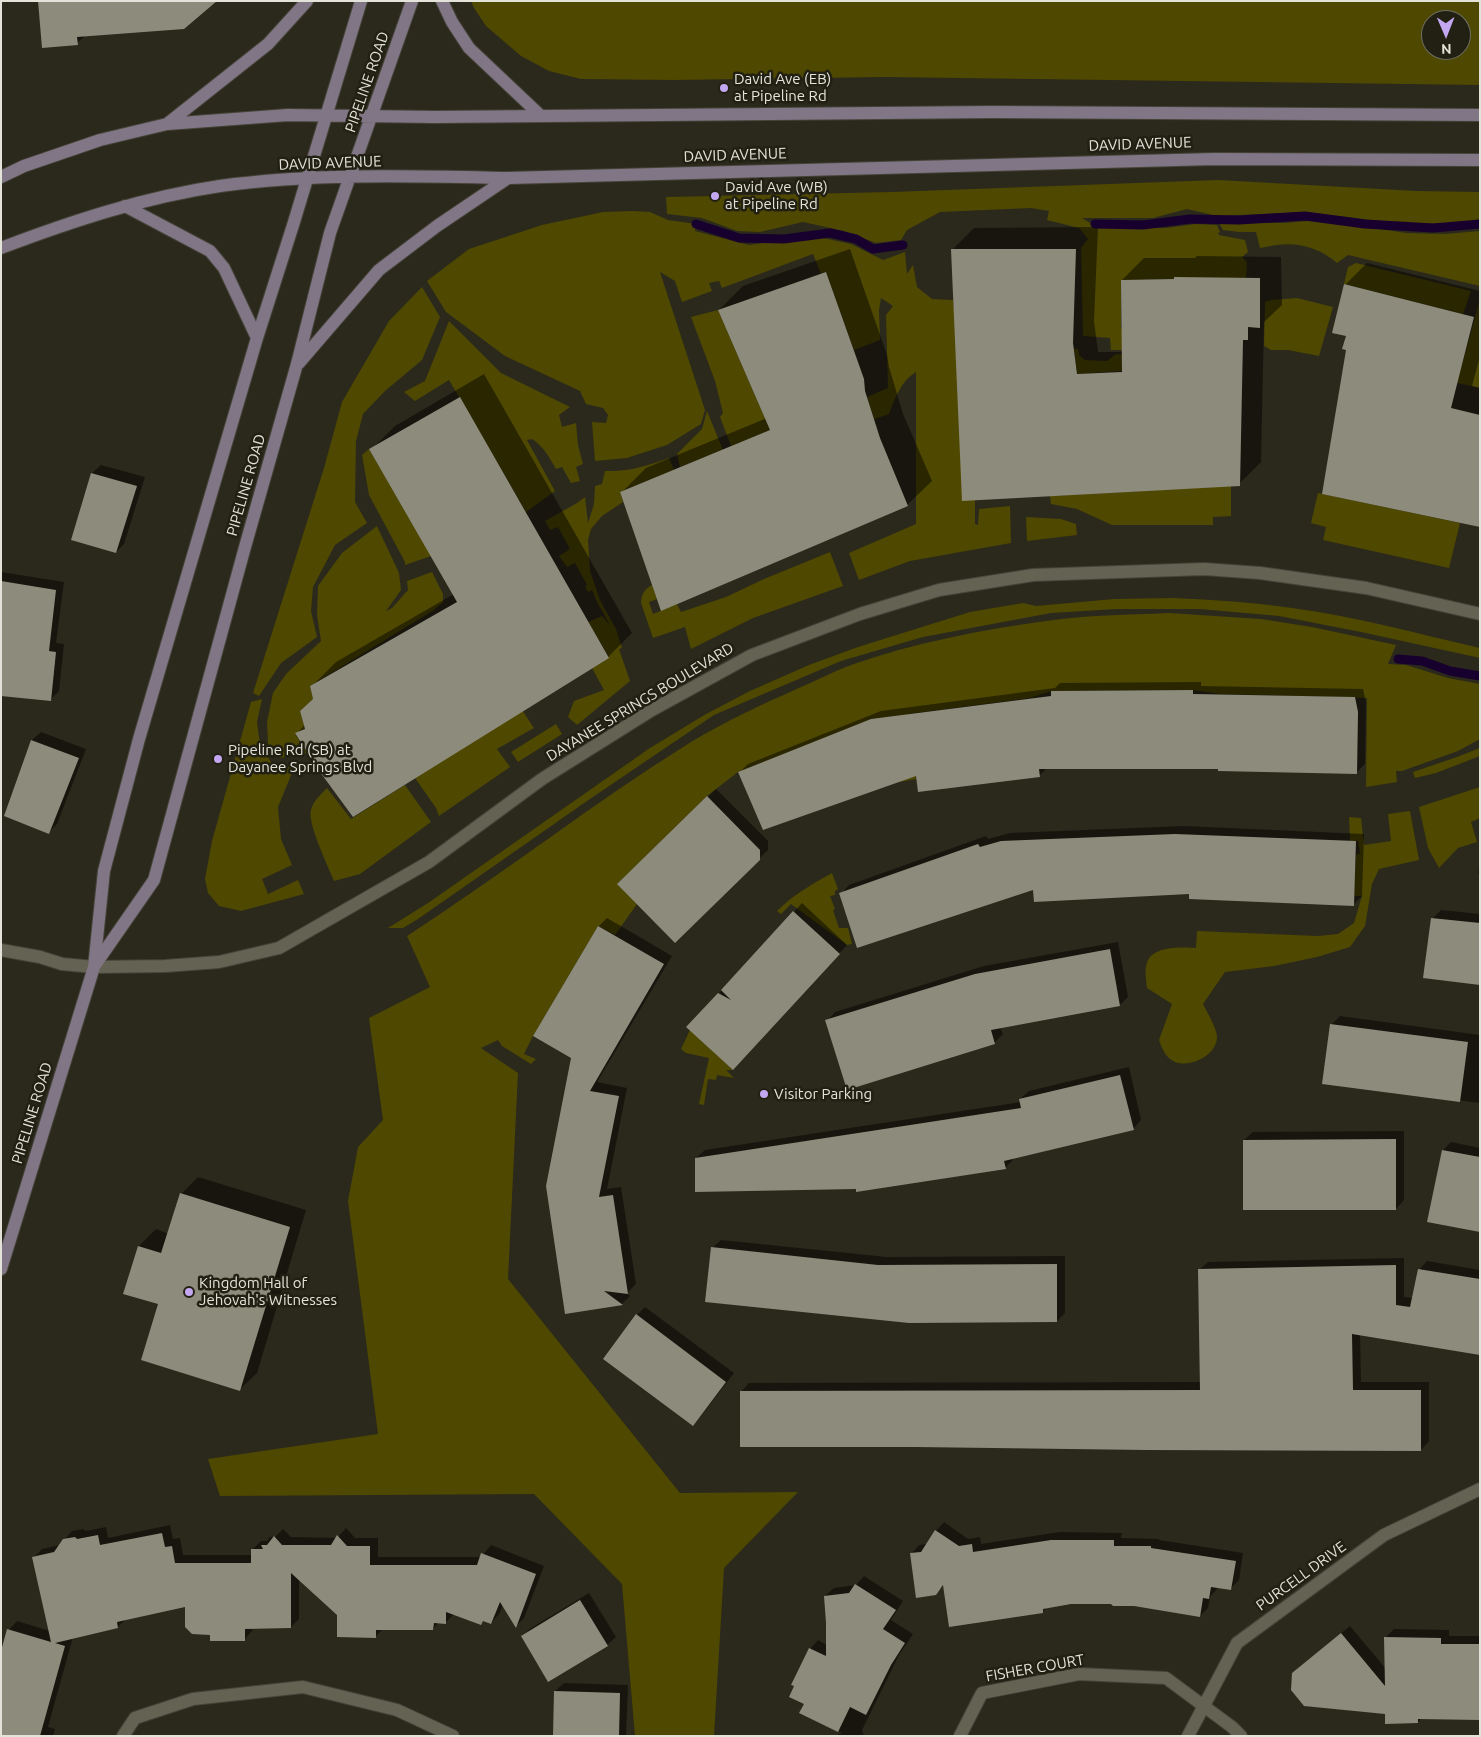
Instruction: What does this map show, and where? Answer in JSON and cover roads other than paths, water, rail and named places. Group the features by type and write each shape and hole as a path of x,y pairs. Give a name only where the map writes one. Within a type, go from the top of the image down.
{"main road":[{"path":"167,124 268,44 307,1"},
{"name":"PIPELINE ROAD","path":"1,1269 94,967 104,871 139,739 257,338 361,1"},
{"name":"PIPELINE ROAD","path":"94,967 154,880 245,546 297,364 330,233 412,1"},
{"path":"442,1 452,22 469,48 541,116"},
{"name":"DAVID AVENUE","path":"1,177 24,166 100,140 167,124 238,118 326,115 541,116 992,112 1480,115"},
{"name":"DAVID AVENUE","path":"1,248 56,227 125,206 218,187 307,178 402,176 508,178 1214,158 1480,160"},
{"path":"297,364 379,270 437,226 508,178"},
{"path":"125,206 210,251 224,268 257,338"}],"street":[{"name":"DAYANEE SPRINGS BOULEVARD","path":"1,950 40,957 62,964 94,967 165,966 220,962 279,948 429,862 542,779 652,710 752,655 860,614 939,590 1032,575 1204,569 1260,573 1366,588 1480,614"},
{"name":"PURCELL DRIVE","path":"1188,1736 1238,1643 1384,1535 1480,1489"},
{"name":"FISHER COURT","path":"960,1736 982,1693 1079,1674 1166,1678 1232,1727 1241,1736"},
{"path":"123,1736 136,1718 193,1699 303,1687 397,1710 453,1736"}],"waterway":[{"path":"1095,224 1143,225 1190,219 1239,220 1305,216 1365,224 1433,228 1480,224"},
{"path":"696,224 739,238 784,239 830,233 856,239 873,249 903,245"},
{"path":"1398,659 1422,661 1450,671 1480,676"}],"place":[{"name":"David Ave (EB) at Pipeline Rd","path":"724,88"},
{"name":"David Ave (WB) at Pipeline Rd","path":"715,196"},
{"name":"Pipeline Rd (SB) at Dayanee Springs Blvd","path":"218,759"},
{"name":"Visitor Parking","path":"764,1094"},
{"name":"Kingdom Hall of Jehovah's Witnesses","path":"189,1292"}]}
